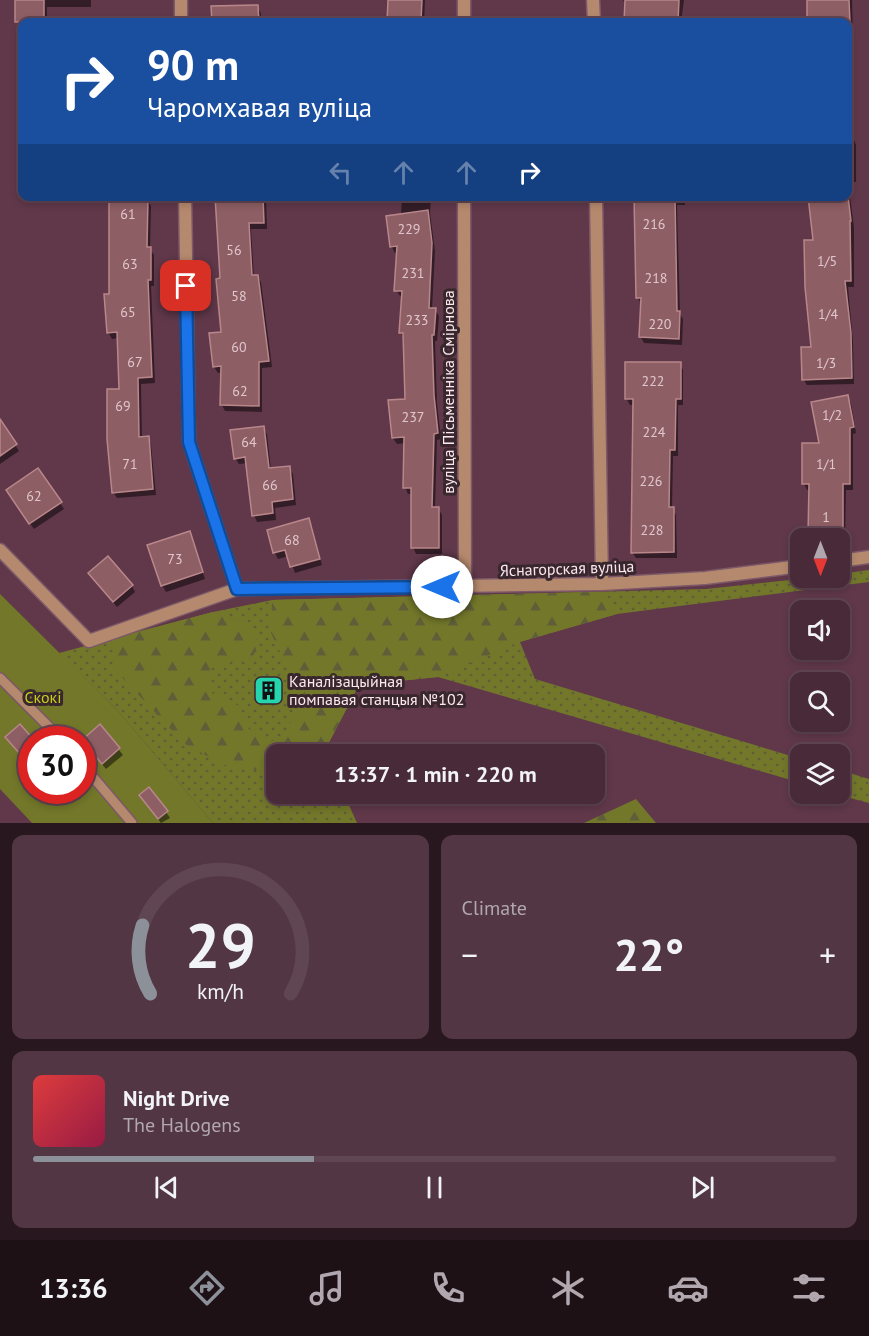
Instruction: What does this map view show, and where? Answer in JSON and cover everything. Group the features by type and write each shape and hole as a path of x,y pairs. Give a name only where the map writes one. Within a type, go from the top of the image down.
{"street":[{"path":"181,0 181,18"},
{"path":"464,0 464,18"},
{"path":"593,0 594,18"},
{"path":"184,201 189,442 237,589"},
{"name":"вуліца Пісьменніка Смірнова","path":"464,201 465,586"},
{"path":"596,201 602,584"},
{"name":"Яснагорская вуліца","path":"0,550 90,640 237,589 602,584 705,578 790,567"},
{"path":"850,560 869,557"}],"lane":[{"path":"0,678 48,726"},
{"path":"96,781 132,823"}],"green space":[{"path":"869,570 869,582 850,584 850,573"},
{"path":"790,580 790,588 822,588 617,614 520,642 535,679 790,756 790,780 438,677 359,685 328,744 266,744 266,804 348,804 357,823 213,823 118,711 59,653 213,612 272,600 706,589"},
{"path":"594,592 617,614 519,642 438,677 359,685 328,744 268,744 287,731 297,707 291,675 271,633 272,600"},
{"name":"Скокі","path":"0,594 118,711 213,823 32,823 0,789"},
{"path":"213,612 246,623 258,642 253,657 210,666 212,693 239,706 248,728 268,744 266,744 266,771 224,765 185,744 115,670 114,638"},
{"path":"850,773 869,779 869,803 850,798"},
{"path":"636,799 656,823 584,823"}],"building":[{"path":"15,0 44,0 44,18 18,18 18,22 15,22"},
{"path":"388,0 422,0 421,18 387,18"},
{"path":"625,0 679,0 678,18 624,18"},
{"path":"807,0 849,0 850,18 807,18"},
{"path":"258,5 259,18 212,18 211,6"},
{"path":"109,201 148,201 147,247 151,247 151,280 148,280 152,377 138,378 139,437 149,436 153,489 112,493 107,439 107,389 119,389 117,332 107,333 104,294 109,294"},
{"path":"215,201 263,201 264,223 249,223 252,275 258,275 269,361 259,362 259,406 220,405 221,366 213,367 209,333 221,332 216,279 220,278"},
{"path":"634,201 675,201 679,339 639,337 641,298 636,298"},
{"path":"809,201 849,201 851,281 845,281 851,333 852,378 802,380 801,347 811,347 805,287 804,240 813,240"},
{"path":"428,210 432,243 429,308 436,308 434,335 432,335 438,433 434,434 432,507 439,507 439,548 411,548 411,488 403,488 404,437 392,438 388,400 405,399 403,333 399,333 402,291 394,291 397,246 390,247 386,216"},
{"path":"625,362 681,362 681,399 676,399 675,450 670,450 669,507 674,507 674,552 631,553 633,399 625,399"},
{"path":"848,395 854,427 850,428 850,484 843,484 843,528 808,528 809,484 802,484 802,443 819,443 811,402"},
{"path":"0,419 17,444 0,456"},
{"path":"264,426 269,468 290,466 293,499 272,502 273,513 252,516 245,457 234,459 230,430"},
{"path":"38,468 62,502 29,524 6,490"},
{"path":"309,518 320,559 290,567 285,550 273,553 267,530"},
{"path":"190,531 203,572 161,586 147,545"},
{"path":"108,556 133,585 113,602 88,573"},
{"path":"20,724 22,726 18,726 18,752 5,737"},
{"path":"100,724 120,748 102,764 96,757 96,728"},
{"path":"149,787 168,811 158,819 139,795"}],"place":[{"name":"Каналізацыйная помпавая станцыя №102","path":"268,690"}],"route":[{"path":"186,286 189,442 237,589 442,587"}]}
